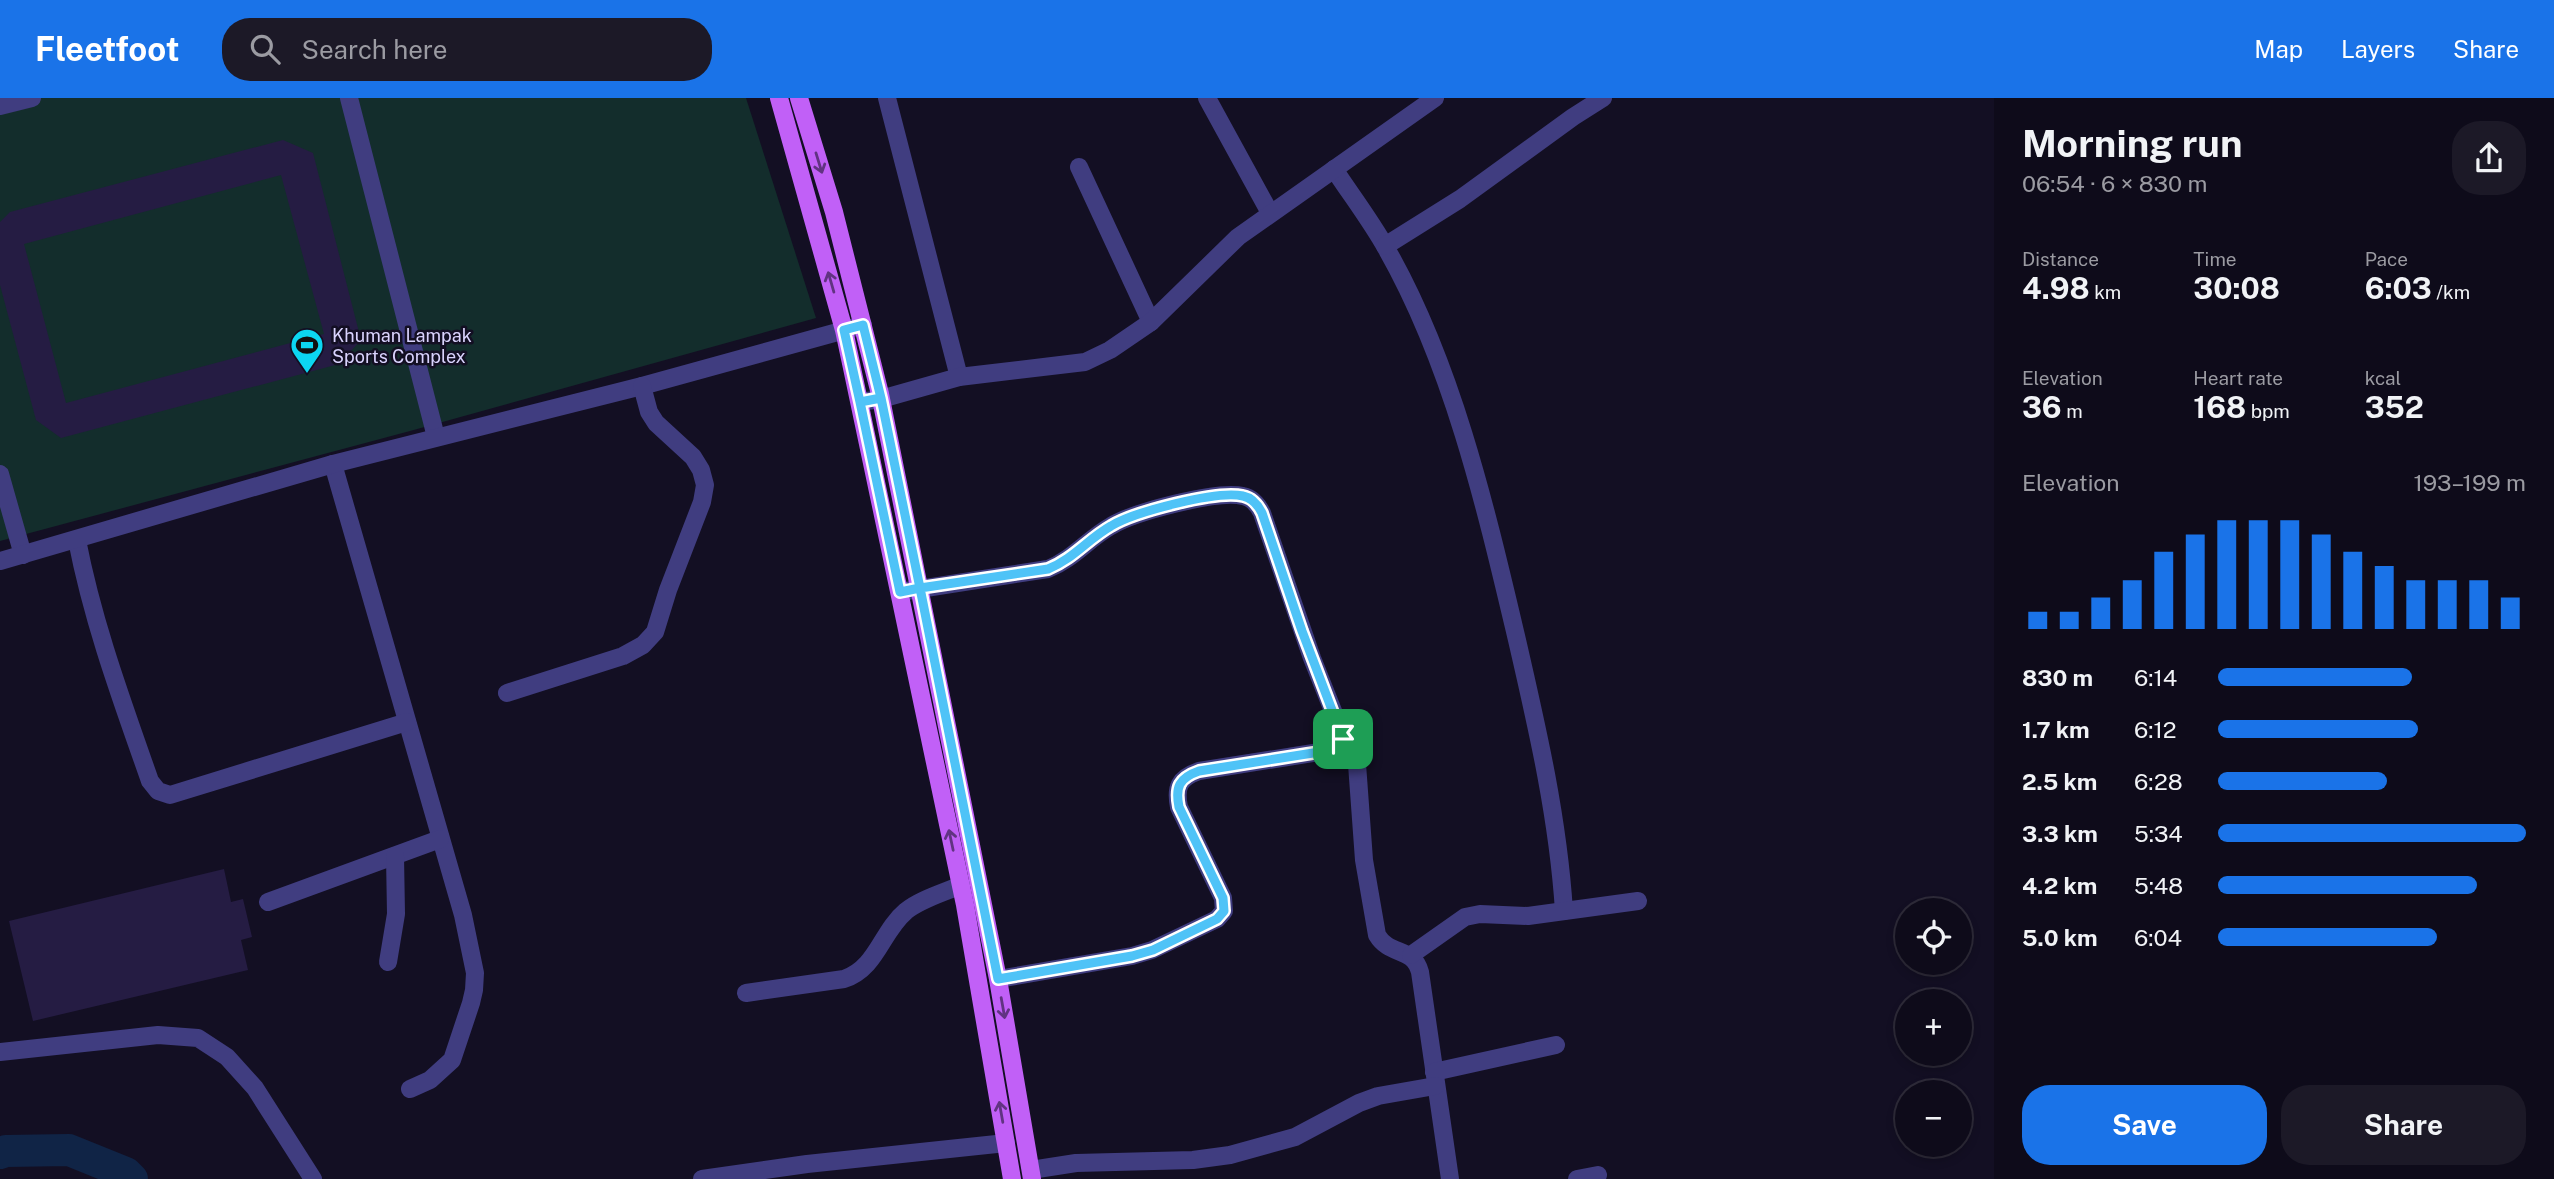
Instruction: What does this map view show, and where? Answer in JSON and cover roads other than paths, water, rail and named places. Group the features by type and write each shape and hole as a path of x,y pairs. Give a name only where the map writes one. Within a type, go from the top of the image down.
{"main road":[{"path":"779,98 844,330 860,402 961,885 1012,1179"},
{"path":"799,98 834,212 881,398 998,979 1032,1174"}],"street":[{"path":"0,106 32,98"},
{"path":"349,98 436,437"},
{"path":"887,98 952,378"},
{"path":"1207,98 1270,213"},
{"path":"860,402 952,378 1085,362 1110,350 1151,322 1238,237 1435,98"},
{"path":"1385,246 1460,200 1603,98"},
{"path":"1079,167 1151,322"},
{"path":"1334,169 1385,246 1445,378 1494,543 1550,791 1560,851 1564,911"},
{"path":"0,561 333,464 642,386 863,325"},
{"path":"507,693 623,656 643,645 655,632 702,502 705,485 701,470 692,457 656,423 649,412 642,386"},
{"path":"333,464 463,915 475,974 474,990 452,1060 430,1080 410,1089"},
{"path":"0,474 23,555"},
{"path":"900,592 1048,569 1065,563 1109,527 1137,513 1228,495 1244,496 1256,502 1343,739 1357,764 1364,859 1377,935 1382,944 1411,955 1420,972 1450,1179"},
{"path":"77,540 104,650 150,781 158,791 170,795 407,722"},
{"path":"998,979 1132,956 1153,950 1217,919 1224,911 1223,898 1179,807 1176,792 1178,784 1188,775 1199,771 1332,750 1340,746 1343,739"},
{"path":"268,902 440,839"},
{"path":"388,962 396,914 395,856"},
{"path":"746,993 856,975 873,958 899,918 908,910 961,885"},
{"path":"1411,955 1465,917 1479,914 1528,916 1638,901"},
{"path":"0,1052 158,1035 198,1038 227,1057 256,1088 313,1179"},
{"path":"1032,1174 1076,1163 1193,1160 1230,1155 1295,1137 1359,1103 1378,1096 1556,1045"},
{"path":"702,1179 1006,1143"},
{"path":"847,1160 849,1179"},
{"path":"1577,1179 1598,1175"}],"waterway":[{"path":"0,1153 69,1150 126,1173 132,1179"}],"place":[{"name":"Khuman Lampak Sports Complex","path":"307,375"}]}
